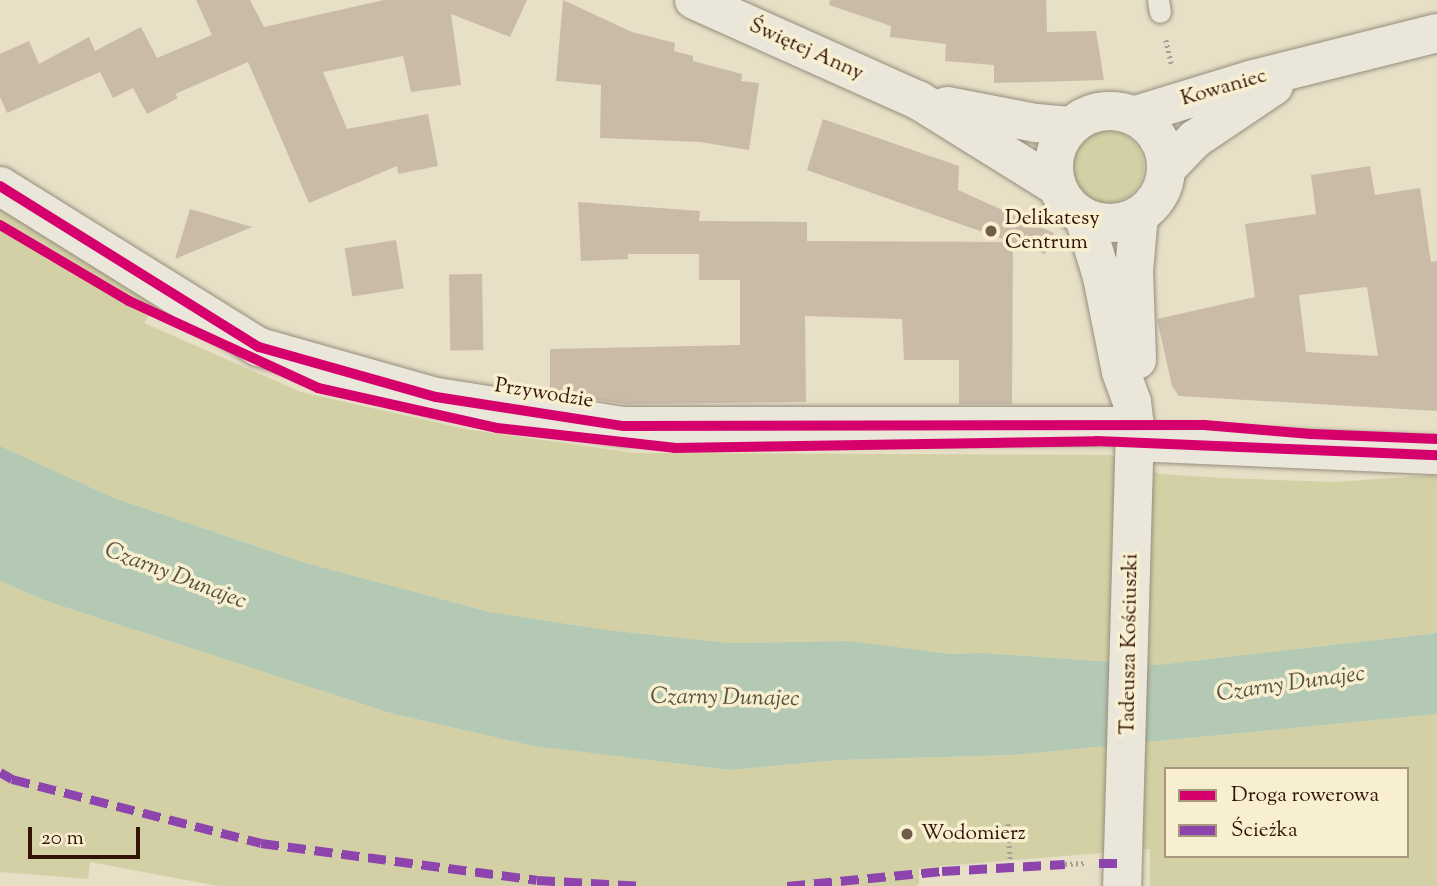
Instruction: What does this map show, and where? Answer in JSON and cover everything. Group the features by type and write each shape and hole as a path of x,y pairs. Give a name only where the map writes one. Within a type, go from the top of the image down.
{"street":[{"name":"Świętej Anny","path":"694,0 918,100 1056,186"},
{"name":"Kowaniec","path":"1133,116 1201,94 1437,33"},
{"name":"Kowaniec","path":"1166,169 1195,139 1220,120 1258,94 1316,64"},
{"name":"Świętej Anny","path":"918,100 1004,118 1071,126"},
{"path":"1115,111 1133,116 1158,138 1166,169 1158,196 1139,215 1112,223 1084,218 1070,208 1056,186 1055,154 1071,126 1096,113 1115,111"},
{"name":"Przywodzie","path":"0,186 259,347 436,397 624,426 1134,431 1437,455"},
{"name":"Tadeusza Kościuszki","path":"1122,886 1126,829 1134,431 1138,370 1134,271 1139,215"},
{"name":"Tadeusza Kościuszki","path":"1084,218 1102,277 1134,431"}],"path":[{"path":"1159,6 1172,67"},
{"path":"1008,824 1011,867"}],"shaded area":[{"path":"1108,131 1128,137 1138,147 1144,167 1138,187 1128,197 1108,203 1088,197 1078,187 1072,167 1078,147 1088,137"},
{"path":"0,199 161,298 144,323 301,392 465,429 634,453 1110,455 1161,474 1222,478 1334,482 1437,475 1437,633 1157,665 983,653 951,654 851,641 729,643 607,630 490,612 306,563 114,498 0,446"},
{"path":"0,581 46,601 390,713 533,746 730,770 839,760 1014,755 1437,714 1437,886 1150,886 1150,849 919,868 917,886 218,886 90,862 88,879 0,872"}],"water":[{"name":"Czarny Dunajec","path":"0,446 114,498 306,563 490,612 607,630 729,643 851,641 951,654 983,653 1157,665 1437,633 1437,714 1014,755 839,760 730,770 533,746 390,713 46,601 0,581"}],"building":[{"path":"196,0 250,0 264,27 384,0 527,0 510,37 451,14 461,85 411,92 403,56 323,72 347,129 428,114 438,166 398,174 397,166 309,203 248,62 175,94 178,98 147,114 133,88 113,98 100,72 7,113 0,97 0,54 29,41 39,64 89,37 95,51 141,27 157,58 212,35"},
{"path":"563,0 632,32 675,43 674,51 693,56 693,61 742,74 741,81 759,83 749,150 700,142 600,138 601,85 556,81"},
{"path":"830,0 1046,0 1047,32 1096,31 1104,80 994,83 994,65 945,61 946,44 890,37 891,26 829,5"},
{"path":"823,119 959,166 958,190 1054,233 1045,254 807,170"},
{"path":"1370,166 1375,195 1420,188 1431,262 1437,261 1437,411 1179,396 1172,386 1157,319 1255,297 1245,224 1316,214 1311,175","holes":["1367,287 1378,356 1306,352 1299,295"]},
{"path":"578,202 700,211 699,221 807,222 807,241 1013,242 1012,404 959,404 959,360 904,360 902,319 805,316 806,402 626,404 550,393 550,349 740,345 740,280 699,280 699,254 628,254 628,259 581,261"},
{"path":"190,209 252,227 175,259"},
{"path":"396,240 404,288 352,297 345,248"},
{"path":"482,274 483,350 450,351 449,275"}],"marked path":[{"path":"0,772 12,779 261,843 537,880 644,886"},
{"path":"1099,863 1124,863"},
{"path":"787,886 942,871 1065,864"}],"cycle path":[{"path":"0,186 259,347 436,397 624,426 1204,425 1311,434 1437,439"},
{"path":"0,225 129,301 318,388 497,428 674,448 1097,441 1437,455"}],"place":[{"name":"Delikatesy Centrum","path":"991,231"},
{"name":"Wodomierz","path":"907,834"}]}
